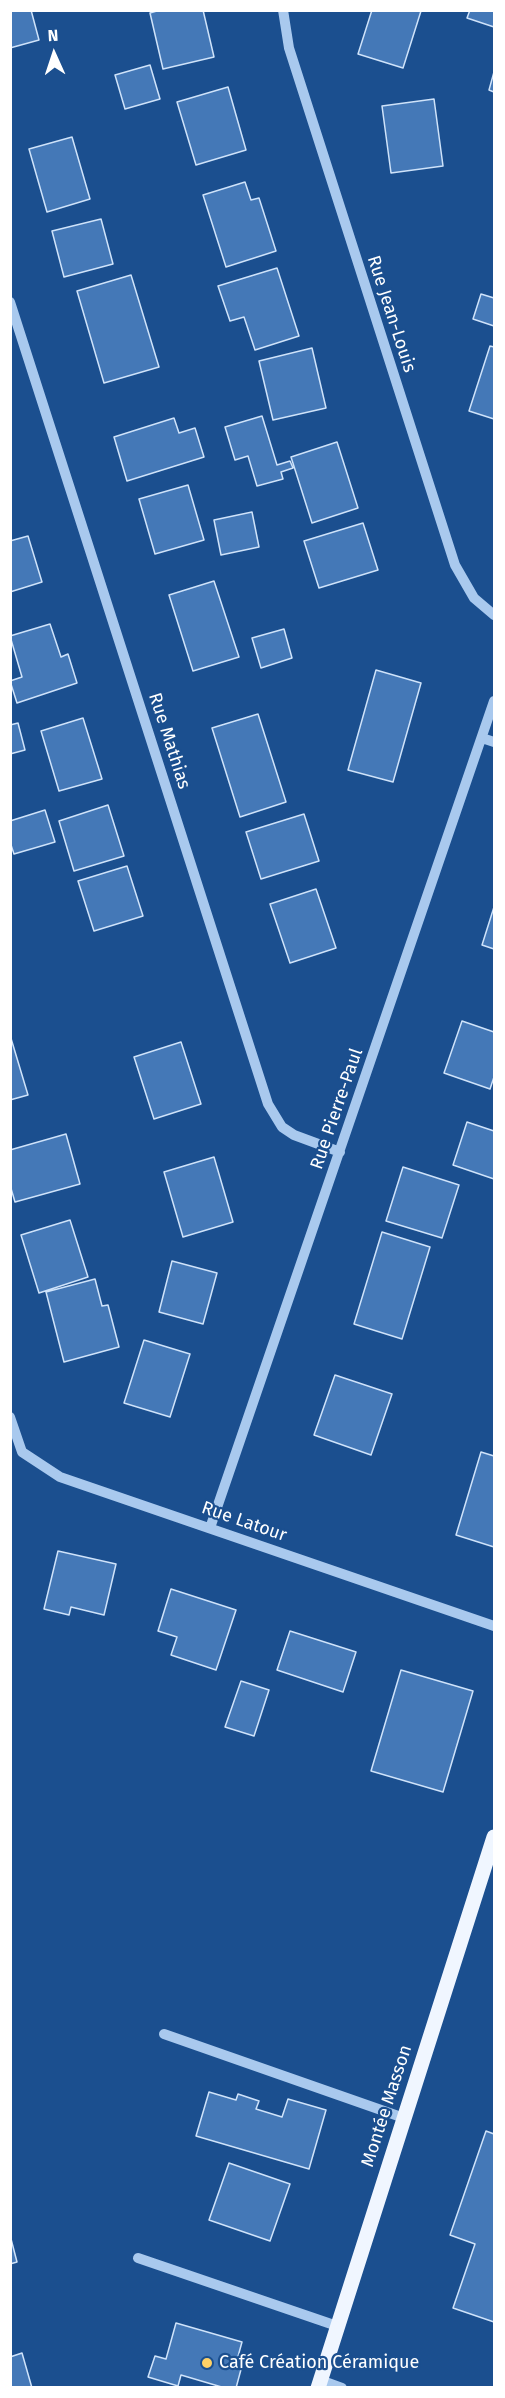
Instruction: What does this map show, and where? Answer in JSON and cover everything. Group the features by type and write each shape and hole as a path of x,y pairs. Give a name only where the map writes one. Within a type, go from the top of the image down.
{"main road":[{"name":"Montée Masson","path":"319,2384 495,1837"}],"street":[{"name":"Rue Jean-Louis","path":"283,10 289,48 455,565 474,598 495,615"},
{"name":"Rue Mathias","path":"10,302 268,1104 282,1127 294,1135 340,1152"},
{"name":"Rue Pierre-Paul","path":"210,1528 495,701"},
{"path":"482,738 495,742"},
{"name":"Rue Latour","path":"10,1417 22,1452 60,1477 495,1626"},
{"path":"164,2034 404,2118"},
{"path":"138,2258 338,2326"},
{"path":"319,2384 342,2388"}],"building":[{"path":"10,10 31,10 39,40 10,48"},
{"path":"160,10 203,10 214,57 163,69 150,13"},
{"path":"372,10 421,11 403,68 358,54"},
{"path":"470,10 494,10 494,27 467,18"},
{"path":"150,65 160,99 125,109 115,75"},
{"path":"494,72 494,92 489,90"},
{"path":"228,87 246,150 196,165 177,102"},
{"path":"434,99 443,166 391,173 382,106"},
{"path":"72,137 90,199 47,212 29,149"},
{"path":"245,182 251,200 259,198 276,251 226,267 203,195"},
{"path":"101,219 113,264 64,277 52,231"},
{"path":"277,268 299,336 255,350 244,317 230,321 218,286"},
{"path":"131,275 159,367 104,383 77,291"},
{"path":"481,294 494,298 494,326 473,319"},
{"path":"490,346 494,347 494,419 469,411"},
{"path":"312,348 326,408 273,420 259,361"},
{"path":"262,416 277,465 290,461 293,468 281,472 283,479 257,486 248,456 235,460 225,427"},
{"path":"174,418 179,433 195,428 204,457 127,481 114,437"},
{"path":"337,442 358,508 312,523 291,457"},
{"path":"188,485 204,540 155,554 139,499"},
{"path":"252,512 259,547 221,555 214,520"},
{"path":"363,523 378,570 319,588 304,541"},
{"path":"28,536 42,582 10,592 10,541"},
{"path":"214,581 239,657 193,671 169,595"},
{"path":"50,624 61,657 68,654 77,683 17,703 10,681 22,677 10,636"},
{"path":"284,629 292,658 261,668 252,638"},
{"path":"376,670 421,683 393,782 348,770"},
{"path":"258,714 286,802 240,817 212,728"},
{"path":"83,718 102,779 59,791 41,731"},
{"path":"18,723 25,750 10,754 10,725"},
{"path":"108,805 124,856 74,871 59,821"},
{"path":"45,810 55,842 14,854 10,842 10,821"},
{"path":"304,814 319,861 261,879 246,832"},
{"path":"127,866 143,916 94,931 78,881"},
{"path":"316,889 336,948 290,963 270,904"},
{"path":"494,907 494,949 482,945"},
{"path":"462,1021 494,1032 494,1077 490,1089 444,1073"},
{"path":"10,1035 28,1095 10,1100"},
{"path":"181,1042 201,1104 154,1119 134,1057"},
{"path":"467,1122 494,1131 494,1179 453,1165"},
{"path":"66,1134 80,1184 15,1202 10,1185 10,1150"},
{"path":"214,1157 233,1222 183,1237 164,1172"},
{"path":"403,1167 459,1185 442,1238 386,1221"},
{"path":"70,1220 88,1277 39,1293 21,1235"},
{"path":"382,1232 430,1247 402,1339 354,1324"},
{"path":"172,1261 217,1273 203,1324 159,1312"},
{"path":"95,1279 102,1306 108,1305 119,1347 64,1362 46,1292"},
{"path":"144,1340 190,1354 170,1417 124,1403"},
{"path":"335,1375 392,1394 371,1455 314,1435"},
{"path":"481,1452 494,1456 494,1547 456,1535"},
{"path":"58,1551 116,1564 104,1615 71,1607 69,1615 44,1609"},
{"path":"171,1589 236,1610 216,1670 171,1655 177,1637 158,1631"},
{"path":"290,1631 356,1652 343,1692 277,1670"},
{"path":"401,1670 473,1691 443,1792 371,1771"},
{"path":"241,1681 269,1690 254,1736 225,1727"},
{"path":"209,2092 236,2100 238,2094 259,2101 256,2109 282,2117 288,2099 326,2110 309,2169 196,2136"},
{"path":"486,2131 494,2134 494,2322 453,2308 475,2244 450,2235"},
{"path":"229,2163 290,2184 270,2241 209,2220"},
{"path":"10,2235 17,2262 10,2264"},
{"path":"176,2323 242,2342 237,2360 243,2362 236,2388 225,2388 181,2375 178,2386 148,2377 155,2356 166,2359"},
{"path":"22,2353 32,2388 10,2388 10,2357"}],"place":[{"name":"Café Création Céramique","path":"207,2363"}]}
